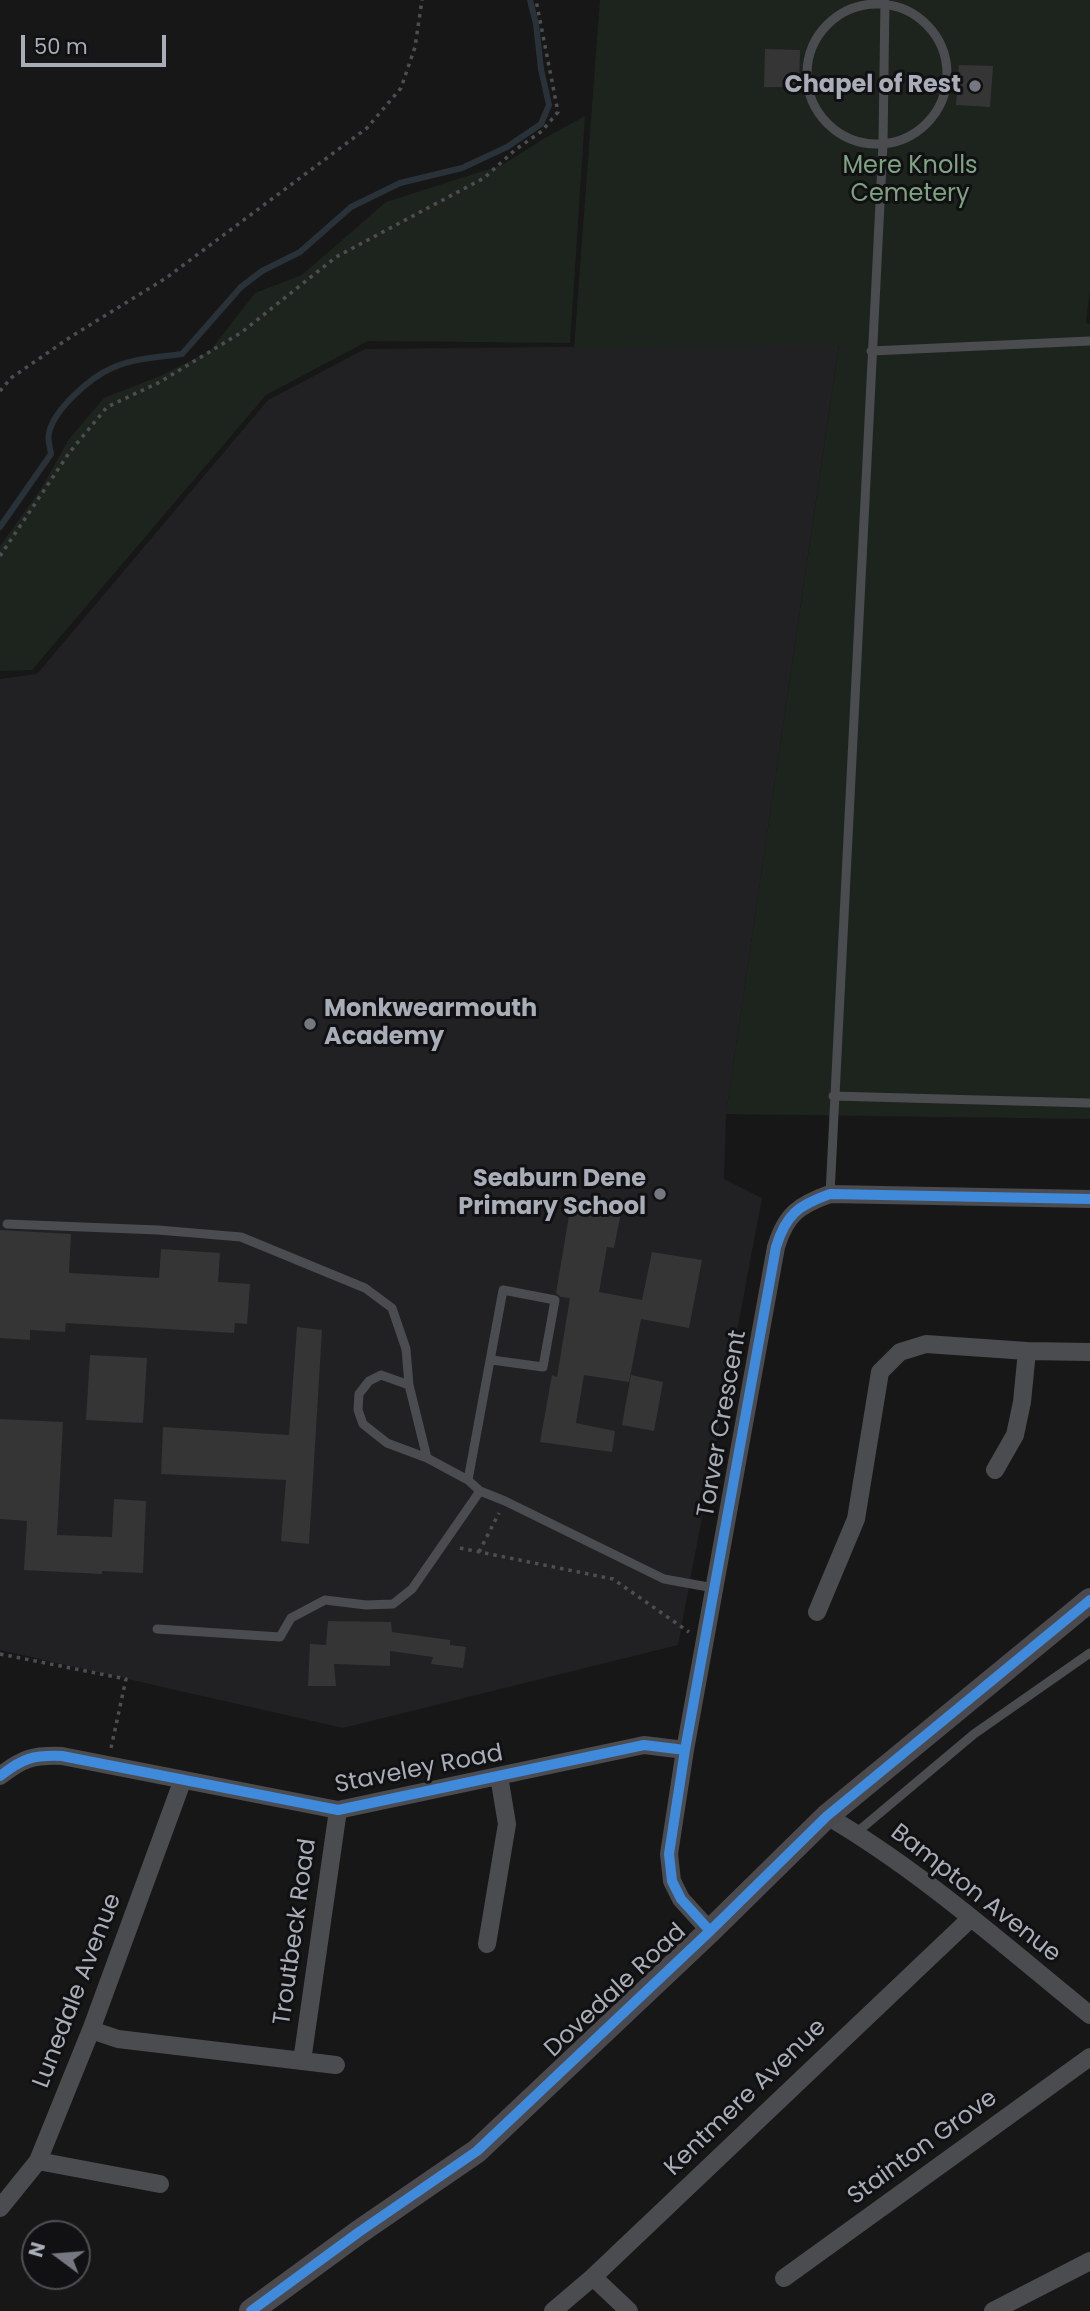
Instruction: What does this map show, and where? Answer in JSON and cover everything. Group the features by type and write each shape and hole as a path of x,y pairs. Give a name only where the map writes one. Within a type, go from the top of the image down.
{"street":[{"name":"Torver Crescent","path":"710,1931 681,1899 672,1881 669,1854 685,1750 776,1247 782,1229 793,1213 808,1202 830,1194 1090,1199"},
{"path":"817,1612 856,1519 880,1372 900,1352 926,1344 1090,1352"},
{"path":"995,1470 1015,1435 1022,1402 1027,1351"},
{"name":"Dovedale Road","path":"251,2311 477,2151 710,1931 827,1816 1090,1600"},
{"name":"Staveley Road","path":"0,1776 18,1762 38,1755 107,1763 182,1782 338,1811 644,1745 685,1750"},
{"path":"487,1944 508,1824 499,1776"},
{"name":"Lunedale Avenue","path":"0,2208 38,2161 91,2030 182,1782"},
{"name":"Troutbeck Road","path":"302,2061 338,1811"},
{"name":"Bampton Avenue","path":"827,1816 856,1833 971,1917 1090,2015"},
{"name":"Kentmere Avenue","path":"553,2311 593,2277 971,1917"},
{"path":"91,2030 118,2039 336,2065"},
{"name":"Stainton Grove","path":"785,2277 1090,2057"},
{"path":"38,2161 160,2184"},
{"path":"993,2311 1090,2261"},
{"path":"593,2277 629,2311"}],"lane":[{"path":"830,1194 883,144 885,1"},
{"path":"885,1 907,8 933,29 946,56 948,82 940,107 924,127 898,142 864,143 844,137 816,111 806,82 811,47 838,14 862,4 885,1"},
{"path":"871,351 1090,341"},
{"path":"833,1096 1090,1103"},
{"path":"7,1224 158,1230 241,1237 365,1288 392,1308 406,1349 409,1385 427,1458"},
{"path":"468,1480 503,1290 555,1300 543,1367 492,1360"},
{"path":"409,1385 381,1375 369,1381 359,1394 358,1410 363,1424 387,1443 427,1458 468,1480 480,1491 664,1579 715,1588"},
{"path":"157,1629 280,1637 291,1618 326,1600 366,1605 393,1604 412,1589 480,1491"},
{"path":"856,1833 974,1734 1090,1653"}],"path":[{"path":"0,391 11,378 72,336 166,278 367,128 401,88 415,47 422,0"},
{"path":"0,556 69,453 107,407 160,382 242,332 336,257 484,178 515,150 542,131 558,112 536,0"},
{"path":"479,1552 505,1501"},
{"path":"460,1548 613,1579 705,1643"},
{"path":"0,1654 126,1679 107,1763"}],"shaded area":[{"name":"Monkwearmouth Academy","path":"839,344 726,1114 724,1179 762,1198 678,1645 343,1728 0,1650 0,679 37,674 268,400 365,349"}],"green space":[{"name":"Mere Knolls Cemetery","path":"600,0 1090,0 1090,289 1086,323 1090,324 1090,1119 726,1114 839,345 574,348"},
{"path":"585,116 570,343 368,341 266,395 32,670 0,671 0,546 41,489 69,439 104,398 160,376 210,351 255,293 302,275 386,202 502,165"}],"building":[{"name":"Chapel of Rest","path":"765,49 800,50 799,87 764,87"},
{"name":"Chapel of Rest","path":"959,65 993,66 990,107 956,105"},
{"path":"572,1198 622,1207 614,1248 607,1247 599,1292 642,1300 652,1252 702,1260 689,1328 641,1319 629,1382 584,1375 576,1423 615,1431 612,1452 540,1442 552,1375 557,1377 570,1298 556,1293"},
{"path":"0,1230 71,1234 69,1273 159,1278 161,1249 220,1253 218,1282 250,1284 247,1324 235,1323 234,1333 66,1323 65,1332 30,1330 30,1340 0,1338"},
{"path":"297,1327 322,1330 309,1544 281,1541 286,1480 161,1474 163,1427 289,1435"},
{"path":"90,1355 147,1358 143,1423 86,1420"},
{"path":"631,1375 663,1382 654,1431 622,1425"},
{"path":"0,1419 63,1422 57,1535 112,1537 114,1499 146,1501 143,1573 24,1570 27,1521 0,1519"},
{"path":"328,1621 391,1622 392,1632 450,1640 450,1645 466,1647 463,1668 431,1664 433,1657 390,1651 390,1666 334,1664 336,1686 308,1686 310,1644 326,1645"}],"waterway":[{"path":"0,527 51,454 48,435 58,414 74,395 103,372 129,362 182,354 241,287 262,271 300,252 351,207 400,183 462,168 507,147 541,124 549,105 530,0"}],"cycle path":[{"path":"710,1931 681,1899 672,1881 669,1854 685,1750 776,1247 784,1226 802,1207 830,1194 1090,1199"},
{"path":"251,2311 477,2151 710,1931 827,1816 1090,1600"},
{"path":"0,1776 29,1759 62,1756 338,1810 644,1745 685,1750"}],"place":[{"name":"Chapel of Rest","path":"975,86"},
{"name":"Monkwearmouth Academy","path":"310,1024"},
{"name":"Seaburn Dene Primary School","path":"660,1194"}]}
